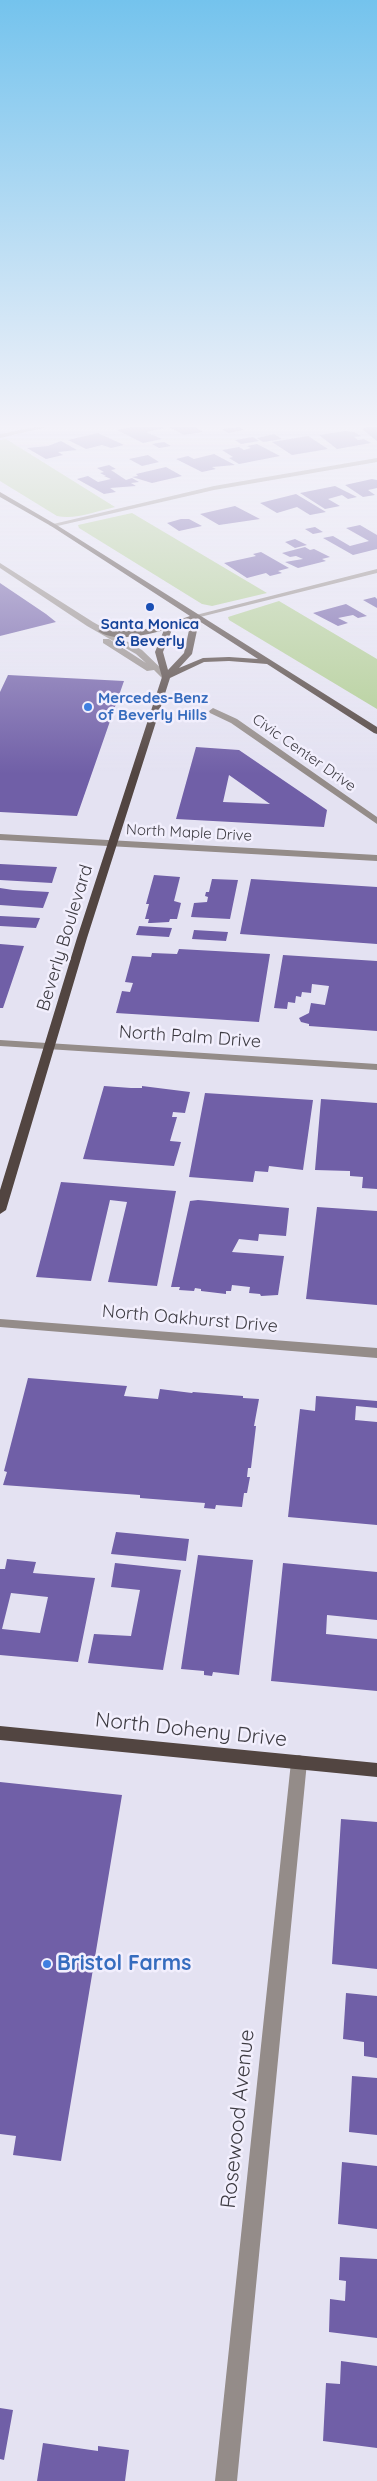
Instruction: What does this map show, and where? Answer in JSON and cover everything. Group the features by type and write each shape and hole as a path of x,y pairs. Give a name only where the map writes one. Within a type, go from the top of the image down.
{"main road":[{"path":"81,543 377,731"},
{"path":"102,630 129,636 155,632 196,616"},
{"name":"Beverly Boulevard","path":"0,1210 112,844 166,677 188,654 196,616"},
{"path":"170,626 159,652 166,677 203,660 229,659 270,663"},
{"name":"North Doheny Drive","path":"0,1733 377,1770"}],"street":[{"path":"0,565 102,630 102,637 111,645 166,677"},
{"path":"196,616 377,571"},
{"name":"Civic Center Drive","path":"213,711 234,721 377,821"},
{"name":"North Maple Drive","path":"0,837 377,858"},
{"name":"North Palm Drive","path":"0,1043 377,1067"},
{"name":"North Oakhurst Drive","path":"0,1323 377,1353"},
{"name":"Rosewood Avenue","path":"226,2481 299,1762"}],"green space":[{"path":"103,543 182,543 267,593 212,606 202,604"},
{"path":"279,601 377,659 377,709 229,620 228,617"}],"building":[{"path":"286,543 303,543 307,545 295,548"},
{"path":"331,543 345,543 350,546 362,543 377,543 377,549 353,555"},
{"path":"305,547 330,557 322,559 326,561 298,568 285,562 303,559 296,556 290,557 282,553"},
{"path":"261,552 289,568 278,571 282,573 270,576 266,573 247,578 224,563 256,556 253,554"},
{"path":"0,583 46,614 56,622 0,636"},
{"path":"375,597 377,599 377,608 363,600"},
{"path":"346,604 367,616 358,618 353,615 338,618 348,623 338,626 313,613"},
{"path":"8,675 124,681 77,816 0,812 0,692"},
{"path":"196,747 239,750 327,810 324,827 176,819","holes":["229,775 270,804 223,802"]},
{"path":"0,864 57,867 52,883 0,880"},
{"path":"154,875 180,877 174,901 181,903 177,919 170,919 169,922 148,923 149,919 145,919 149,904 146,904"},
{"path":"212,879 238,880 230,919 191,917 194,903 207,902 208,897 205,896 206,892 209,892"},
{"path":"251,879 377,887 377,944 240,934"},
{"path":"0,888 49,892 43,908 0,905"},
{"path":"0,916 40,918 36,928 0,926"},
{"path":"139,926 172,928 169,937 136,935"},
{"path":"194,930 228,932 226,941 192,939"},
{"path":"0,944 24,946 3,1008 0,1008"},
{"path":"179,949 270,954 259,1022 116,1013 122,991 130,992 133,983 125,982 132,956 151,957 152,953 177,954"},
{"path":"283,955 377,961 377,1031 309,1026 309,1024 301,1022 299,1018 309,1013 311,1003 325,1005 329,986 312,984 311,993 302,992 301,997 296,996 295,1003 288,1002 287,1009 274,1008"},
{"path":"104,1086 142,1088 142,1086 190,1092 185,1113 173,1112 172,1117 177,1117 170,1141 181,1142 174,1166 83,1159"},
{"path":"205,1093 313,1100 303,1170 269,1166 268,1172 255,1171 253,1182 189,1177"},
{"path":"321,1099 377,1103 377,1189 362,1188 363,1177 350,1176 350,1171 315,1170"},
{"path":"61,1182 176,1191 157,1286 108,1282 127,1202 110,1200 91,1281 36,1277"},
{"path":"198,1200 289,1208 286,1236 259,1234 258,1241 239,1239 232,1252 284,1256 278,1295 261,1296 260,1294 249,1293 250,1287 232,1285 231,1291 226,1291 226,1294 201,1291 201,1289 195,1288 194,1291 179,1290 180,1287 171,1287 190,1201"},
{"path":"317,1207 377,1211 377,1305 306,1299"},
{"path":"28,1378 127,1386 124,1396 158,1399 160,1389 259,1399 254,1426 256,1426 251,1468 248,1468 247,1477 250,1477 247,1493 244,1493 242,1507 216,1505 215,1509 204,1508 205,1503 140,1498 140,1495 3,1485 7,1472 4,1471"},
{"path":"316,1396 377,1401 377,1408 356,1406 355,1420 377,1422 377,1525 288,1517 300,1409 315,1411"},
{"path":"116,1532 189,1539 186,1561 111,1554"},
{"path":"198,1555 253,1560 239,1675 213,1672 212,1676 204,1675 204,1671 181,1669"},
{"path":"7,1559 36,1562 33,1573 95,1578 78,1662 0,1655 0,1569 5,1569","holes":["11,1593 48,1597 40,1633 2,1629"]},
{"path":"115,1563 181,1570 163,1670 88,1663 94,1634 131,1636 140,1590 111,1587"},
{"path":"283,1563 377,1572 377,1620 327,1615 326,1634 377,1639 377,1691 271,1681"},
{"name":"Bristol Farms","path":"0,1782 122,1795 61,2161 13,2155 16,2136 0,2134"},
{"path":"341,1819 377,1822 377,1969 332,1964"},
{"path":"346,1993 377,1996 377,2058 364,2056 364,2042 343,2039"},
{"path":"352,2076 377,2078 377,2135 349,2132"},
{"path":"342,2162 377,2166 377,2229 338,2224"},
{"path":"340,2257 377,2259 377,2338 329,2332 330,2299 345,2301 346,2281 339,2280"},
{"path":"341,2361 377,2366 377,2448 323,2441 326,2383 340,2384"},
{"path":"0,2408 13,2410 4,2460 0,2459"},
{"path":"43,2443 98,2451 98,2446 129,2450 125,2481 37,2481"}],"place":[{"name":"Santa Monica & Beverly","path":"150,607"},
{"name":"Mercedes-Benz of Beverly Hills","path":"88,707"},
{"name":"Bristol Farms","path":"47,1964"}]}
